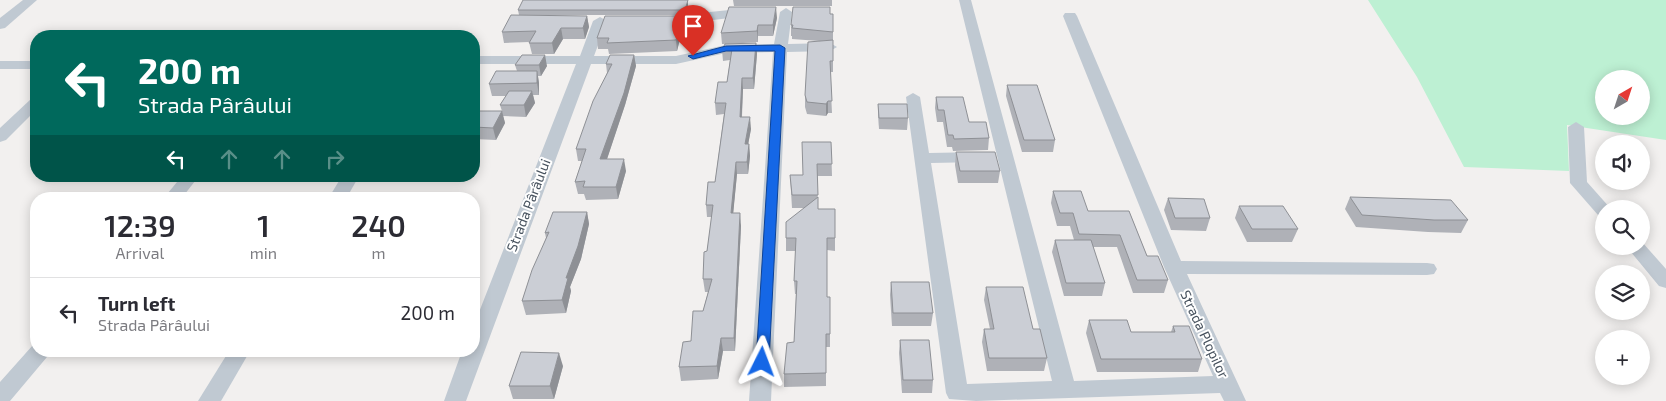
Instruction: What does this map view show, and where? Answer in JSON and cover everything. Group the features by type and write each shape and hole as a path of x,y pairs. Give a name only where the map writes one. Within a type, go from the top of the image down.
{"street":[{"path":"0,25 31,0"},
{"path":"965,0 1065,389"},
{"path":"647,21 686,21 731,12 804,12"},
{"path":"760,401 780,48 776,12"},
{"name":"Strada Plopilor","path":"1070,16 1174,267 1231,392"},
{"name":"Strada Pârâului","path":"480,335 583,60 604,21 581,21"},
{"path":"480,60 676,60 726,48 830,47"},
{"path":"0,65 30,65"},
{"path":"913,96 957,393 1065,389 1231,392"},
{"path":"0,137 30,108"},
{"path":"1576,127 1576,172 1579,183 1595,201"},
{"path":"922,158 1005,157"},
{"path":"178,192 186,182"},
{"path":"1643,255 1666,281"},
{"path":"1174,267 1427,269"},
{"path":"0,397 35,357"},
{"path":"209,401 236,357"},
{"name":"Strada Pârâului","path":"455,401 472,357"}],"green space":[{"path":"1368,0 1666,0 1666,140 1650,138 1650,135 1633,135 1567,125 1569,171 1464,167 1417,77"}],"building":[{"path":"523,0 688,0 685,10 518,10"},
{"path":"729,7 776,7 773,25 758,25 757,31 721,33"},
{"path":"793,7 830,7 830,14 833,14 833,32 792,28"},
{"path":"511,15 587,16 583,28 561,28 552,43 529,43 536,31 502,32"},
{"path":"605,16 682,16 676,40 607,43 609,38 597,38"},
{"path":"833,40 833,61 830,61 832,101 828,101 826,104 807,102 805,95 808,42"},
{"path":"756,43 753,78 742,78 740,117 750,117 745,144 749,144 747,162 736,162 731,213 740,213 734,338 721,338 717,366 679,367 683,342 691,341 693,311 703,311 712,279 703,279 704,252 707,251 713,205 706,205 708,182 715,182 726,103 715,103 718,82 727,82 732,49 722,50 725,44"},
{"path":"522,55 545,55 539,65 515,65"},
{"path":"610,55 634,55 624,93 600,159 624,159 616,187 583,187 585,181 575,182 586,149 576,149 593,101 612,64 606,64"},
{"path":"496,71 537,71 537,83 489,84"},
{"path":"1007,85 1037,85 1055,140 1024,140"},
{"path":"509,91 532,91 524,105 500,105"},
{"path":"936,97 963,97 969,122 986,122 989,138 954,139 953,135 948,135 944,110 938,110"},
{"path":"878,104 907,104 908,118 879,118"},
{"path":"480,111 502,111 493,128 480,127"},
{"path":"802,142 831,142 832,164 817,164 818,195 792,195 790,175 803,175"},
{"path":"956,152 995,152 1000,171 960,171"},
{"path":"1053,191 1081,191 1088,211 1129,211 1147,256 1158,256 1168,280 1137,280 1120,235 1079,234 1073,213 1060,213"},
{"path":"818,197 818,209 835,209 835,238 827,238 827,297 830,297 830,334 826,334 826,373 784,374 787,343 794,342 797,281 794,281 796,238 786,238 786,222"},
{"path":"1350,197 1451,200 1468,220 1434,220 1362,215"},
{"path":"1168,198 1204,199 1210,218 1175,218"},
{"path":"1239,206 1283,206 1298,229 1252,229"},
{"path":"553,212 587,212 578,246 566,278 568,278 562,300 522,301 532,270 549,232 545,233"},
{"path":"1055,240 1091,240 1105,283 1066,283"},
{"path":"891,282 929,282 933,313 893,313"},
{"path":"986,287 1023,287 1033,329 1040,329 1047,358 989,358 984,329 994,329"},
{"path":"1089,320 1127,320 1131,332 1175,332 1173,326 1189,326 1202,359 1101,359"},
{"path":"900,340 929,340 933,380 903,380"},
{"path":"521,352 559,353 550,386 509,386"}],"route":[{"path":"693,56 726,48 780,48 762,362"}]}
